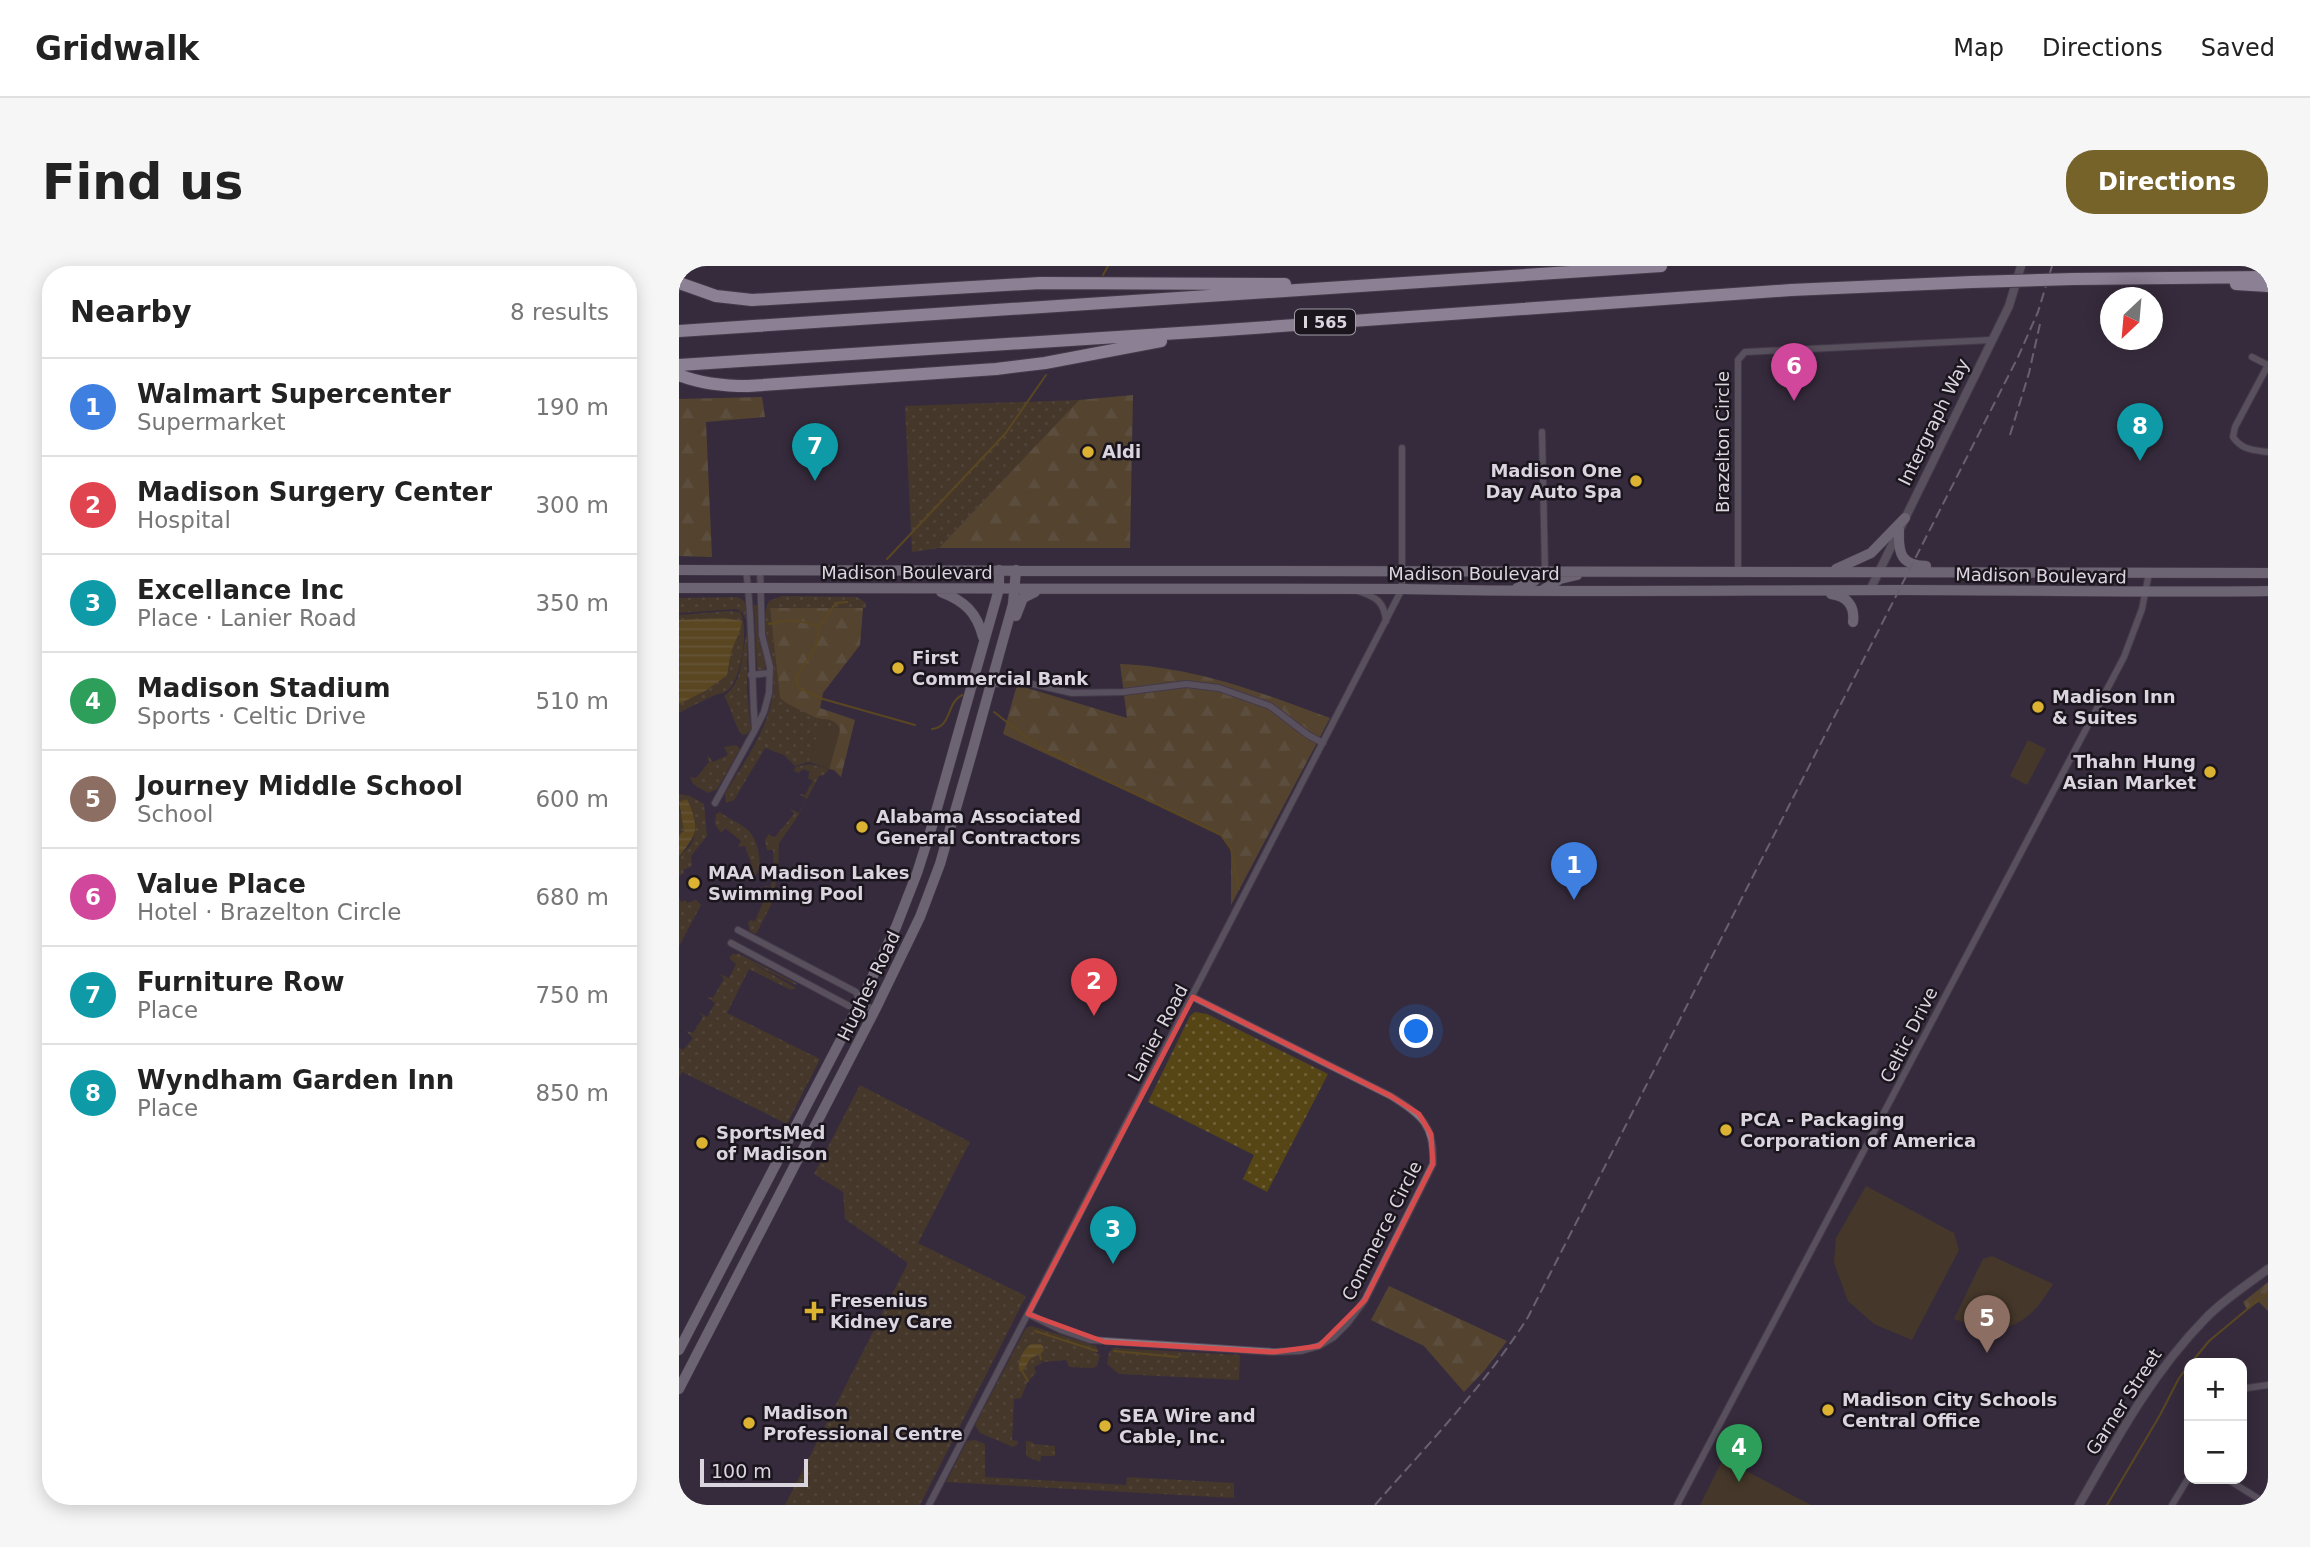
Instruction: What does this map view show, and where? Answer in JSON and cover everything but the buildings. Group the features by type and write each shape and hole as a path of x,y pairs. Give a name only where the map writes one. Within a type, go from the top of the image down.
{"highway":[{"name":"I 565","path":"679,331 1661,266"},
{"name":"I 565","path":"679,365 1211,331 1778,290 2073,279 2268,276"},
{"path":"2123,278 2268,286"},
{"path":"679,282 716,296 752,300 1040,283 1344,287"},
{"path":"679,375 697,382 722,386 748,386 996,369 1045,363 1211,331"}],"main road":[{"path":"1827,572 1849,565 1871,553 1905,518"},
{"path":"1899,530 1899,547 1906,561 1912,565 1945,567 1975,573"},
{"name":"Madison Boulevard","path":"679,569 2268,573"},
{"name":"Hughes Road","path":"679,1350 860,1003 896,928 917,873 999,589 999,570"},
{"name":"Hughes Road","path":"679,1389 911,938 934,881 975,743 1015,589 1016,570"},
{"path":"1226,570 1226,590"},
{"path":"1503,592 1534,582 1545,570"},
{"path":"1542,590 1560,579 1594,572"},
{"name":"Madison Boulevard","path":"679,588 1402,589 1503,592 2268,591"},
{"path":"975,743 997,684 1020,602 1028,594 1050,589"},
{"path":"934,590 964,602 980,623 984,639"},
{"path":"1771,591 1842,596 1853,608 1853,622"}],"street":[{"name":"Intergraph Way","path":"1870,590 2009,306 2021,266"},
{"name":"Brazelton Circle","path":"1738,572 1736,419 1740,355 1745,352 1991,340"},
{"path":"2252,357 2268,365 2235,427 2233,437 2247,449 2268,452"},
{"path":"1542,432 1545,570"},
{"name":"Lanier Road","path":"929,1505 1402,589 1402,449"},
{"path":"715,803 768,701 770,673 762,635 759,569"},
{"path":"746,570 755,730"},
{"name":"Celtic Drive","path":"1677,1505 2124,657 2146,593 2149,573"},
{"path":"1353,589 1378,599 1383,605 1386,622"},
{"path":"751,675 770,673"},
{"path":"997,684 1015,680 1072,693 1123,692 1186,684 1219,688 1270,706 1307,735 1323,743"},
{"path":"738,930 856,992 860,1003"},
{"path":"731,943 849,1006 860,1003 875,1010"},
{"path":"760,959 767,946"},
{"name":"Commerce Circle","path":"1028,1314 1090,1340 1285,1353 1319,1346 1334,1337 1365,1300 1433,1164 1434,1146 1431,1134 1419,1114 1391,1096 1193,997"},
{"name":"Garner Street","path":"2079,1505 2159,1372 2206,1318 2268,1269"},
{"path":"2247,1388 2268,1385"},
{"path":"2172,1505 2185,1484"},
{"path":"2235,1484 2259,1499"}],"highlighted area":[{"path":"1193,997 1391,1096 1419,1114 1431,1134 1433,1164 1365,1300 1319,1346 1274,1352 1105,1342 1028,1314"}],"shaded area":[{"path":"1079,400 939,548 912,552 905,406"},
{"path":"782,596 857,597 866,603 866,608 770,608 780,698 805,710 811,716 835,720 841,728 840,731 820,726 809,762 795,766 784,755 765,748 734,800 726,803 725,794 754,745 771,706 773,681 766,633 766,611 769,601"},
{"path":"737,597 745,604 747,622 742,612 736,609 679,613 679,598"},
{"path":"754,605 757,605 758,636 767,665 762,672 758,671 757,667"},
{"path":"740,612 744,629 743,652 733,684 726,691 679,713 679,615"},
{"path":"724,618 742,621 727,675 707,690 679,704 679,620"},
{"path":"747,633 747,691 751,729 742,735 724,696 731,690 739,675"},
{"path":"820,725 840,731 829,769 809,762"},
{"path":"2028,740 2046,749 2027,785 2010,776"},
{"path":"736,745 740,749 717,789 708,793 693,784 690,777 696,778 709,762 707,755 713,762 728,755 724,747"},
{"path":"810,764 829,769 819,776 807,799 799,794 805,795 813,781 808,778 810,772 803,769 799,773 794,771 795,767"},
{"path":"679,794 690,796 704,804 707,836 691,856 692,866 683,870 684,873 679,876 679,856 691,845 694,838 683,822 696,823 687,799 679,802"},
{"path":"687,799 694,816 695,829 679,856 679,835 684,831 679,802"},
{"path":"806,801 798,816 779,843 778,873 771,905 756,934 750,931 748,923 750,920 755,921 766,896 762,892 765,886 770,888 774,873 773,850 767,850 765,840 769,834 774,838 794,814 790,809 799,813"},
{"path":"679,808 684,831 679,835"},
{"path":"720,812 748,830 755,840 759,867 754,878 748,873 753,869 745,846 738,847 741,841 725,828 721,833 715,824 716,814"},
{"path":"679,898 681,902 686,900 687,903 696,900 701,905 679,946"},
{"path":"733,954 739,954 796,983 750,962 796,988 791,990 749,969 727,1013 820,1059 787,1124 682,1072 679,1077 679,1048 683,1050 693,1038 686,1031 693,1033 703,1017 699,1012 707,1017 715,1003 707,997 713,998 724,979 720,974 729,978 736,964 729,958"},
{"path":"1195,1012 1207,1014 1328,1074 1267,1192 1243,1179 1254,1155 1148,1102 1190,1016"},
{"path":"860,1085 970,1142 918,1243 1026,1296 920,1505 785,1505 908,1263 845,1219 843,1192 814,1174"},
{"path":"1866,1186 1954,1233 1959,1250 1912,1340 1874,1324 1848,1301 1834,1263 1836,1238"},
{"path":"1992,1256 2053,1284 2027,1317 2010,1326 1983,1329 1954,1319 1983,1259"},
{"path":"1031,1326 1096,1346 1100,1353 1098,1350 1095,1352 1100,1355 1097,1366 1093,1368 1069,1367 1066,1360 1041,1360 1042,1363 1034,1367 1036,1373 1028,1381 1021,1398 1014,1399 1012,1440 1018,1441 1013,1447 980,1433 975,1425 1026,1328"},
{"path":"1031,1344 1041,1344 1043,1352 1030,1359 1023,1371 1019,1371 1021,1356"},
{"path":"1114,1348 1240,1355 1239,1380 1119,1374 1107,1364 1109,1352"},
{"path":"975,1440 985,1444 985,1477 1126,1485 1127,1477 1234,1483 1234,1498 946,1482 967,1441"},
{"path":"1026,1441 1055,1446 1055,1456 1041,1456 1040,1462 1026,1456"},
{"path":"1723,1459 1811,1505 1700,1505"}],"green space":[{"path":"1133,395 1130,548 939,548 1079,400"},
{"path":"762,397 765,417 706,422 712,557 679,556 679,399"},
{"path":"770,608 863,608 860,645 823,693 820,708 855,720 841,777 829,769 840,728 837,724 814,717 780,698"},
{"path":"1120,664 1174,670 1227,682 1330,718 1231,905 1231,849 1221,835 1003,734 1017,685 1127,718"},
{"path":"2268,1282 2268,1311 2259,1302 2247,1309 2243,1302"},
{"path":"1389,1286 1507,1341 1464,1392 1424,1346 1371,1320"}],"waterway":[{"path":"1103,275 1108,266"},
{"path":"887,559 1005,434 1046,375"},
{"path":"769,624 794,621 819,626 836,603 847,602"},
{"path":"819,626 817,643 796,679 799,688 823,699 915,725"},
{"path":"932,729 943,724 953,703 962,695"},
{"path":"994,712 1040,748 1221,835 1231,849 1239,889"},
{"path":"2195,1358 2209,1341 2268,1292"},
{"path":"1035,1331 1097,1351"},
{"path":"1114,1351 1178,1357"},
{"path":"1022,1371 1028,1381"},
{"path":"2107,1505 2184,1372"}],"railway":[{"path":"1375,1505 1475,1390 1528,1317 2018,357 2038,312 2052,266"},
{"path":"2010,435 2029,373 2040,324"}],"place":[{"name":"Value Place","path":"1794,401"},
{"name":"Aldi","path":"1088,452"},
{"name":"Wyndham Garden Inn","path":"2140,461"},
{"name":"Furniture Row","path":"815,481"},
{"name":"Madison One Day Auto Spa","path":"1636,481"},
{"name":"First Commercial Bank","path":"898,668"},
{"name":"Madison Inn & Suites","path":"2038,707"},
{"name":"Thahn Hung Asian Market","path":"2210,772"},
{"name":"Alabama Associated General Contractors","path":"862,827"},
{"name":"MAA Madison Lakes Swimming Pool","path":"694,883"},
{"name":"Walmart Supercenter","path":"1574,900"},
{"name":"Madison Surgery Center","path":"1094,1016"},
{"name":"PCA - Packaging Corporation of America","path":"1726,1130"},
{"name":"SportsMed of Madison","path":"702,1143"},
{"name":"Excellance Inc","path":"1113,1264"},
{"name":"Fresenius Kidney Care","path":"814,1311"},
{"name":"Journey Middle School","path":"1987,1353"},
{"name":"Madison City Schools Central Office","path":"1828,1410"},
{"name":"Madison Professional Centre","path":"749,1423"},
{"name":"SEA Wire and Cable, Inc.","path":"1105,1426"},
{"name":"Madison Stadium","path":"1739,1482"}]}
